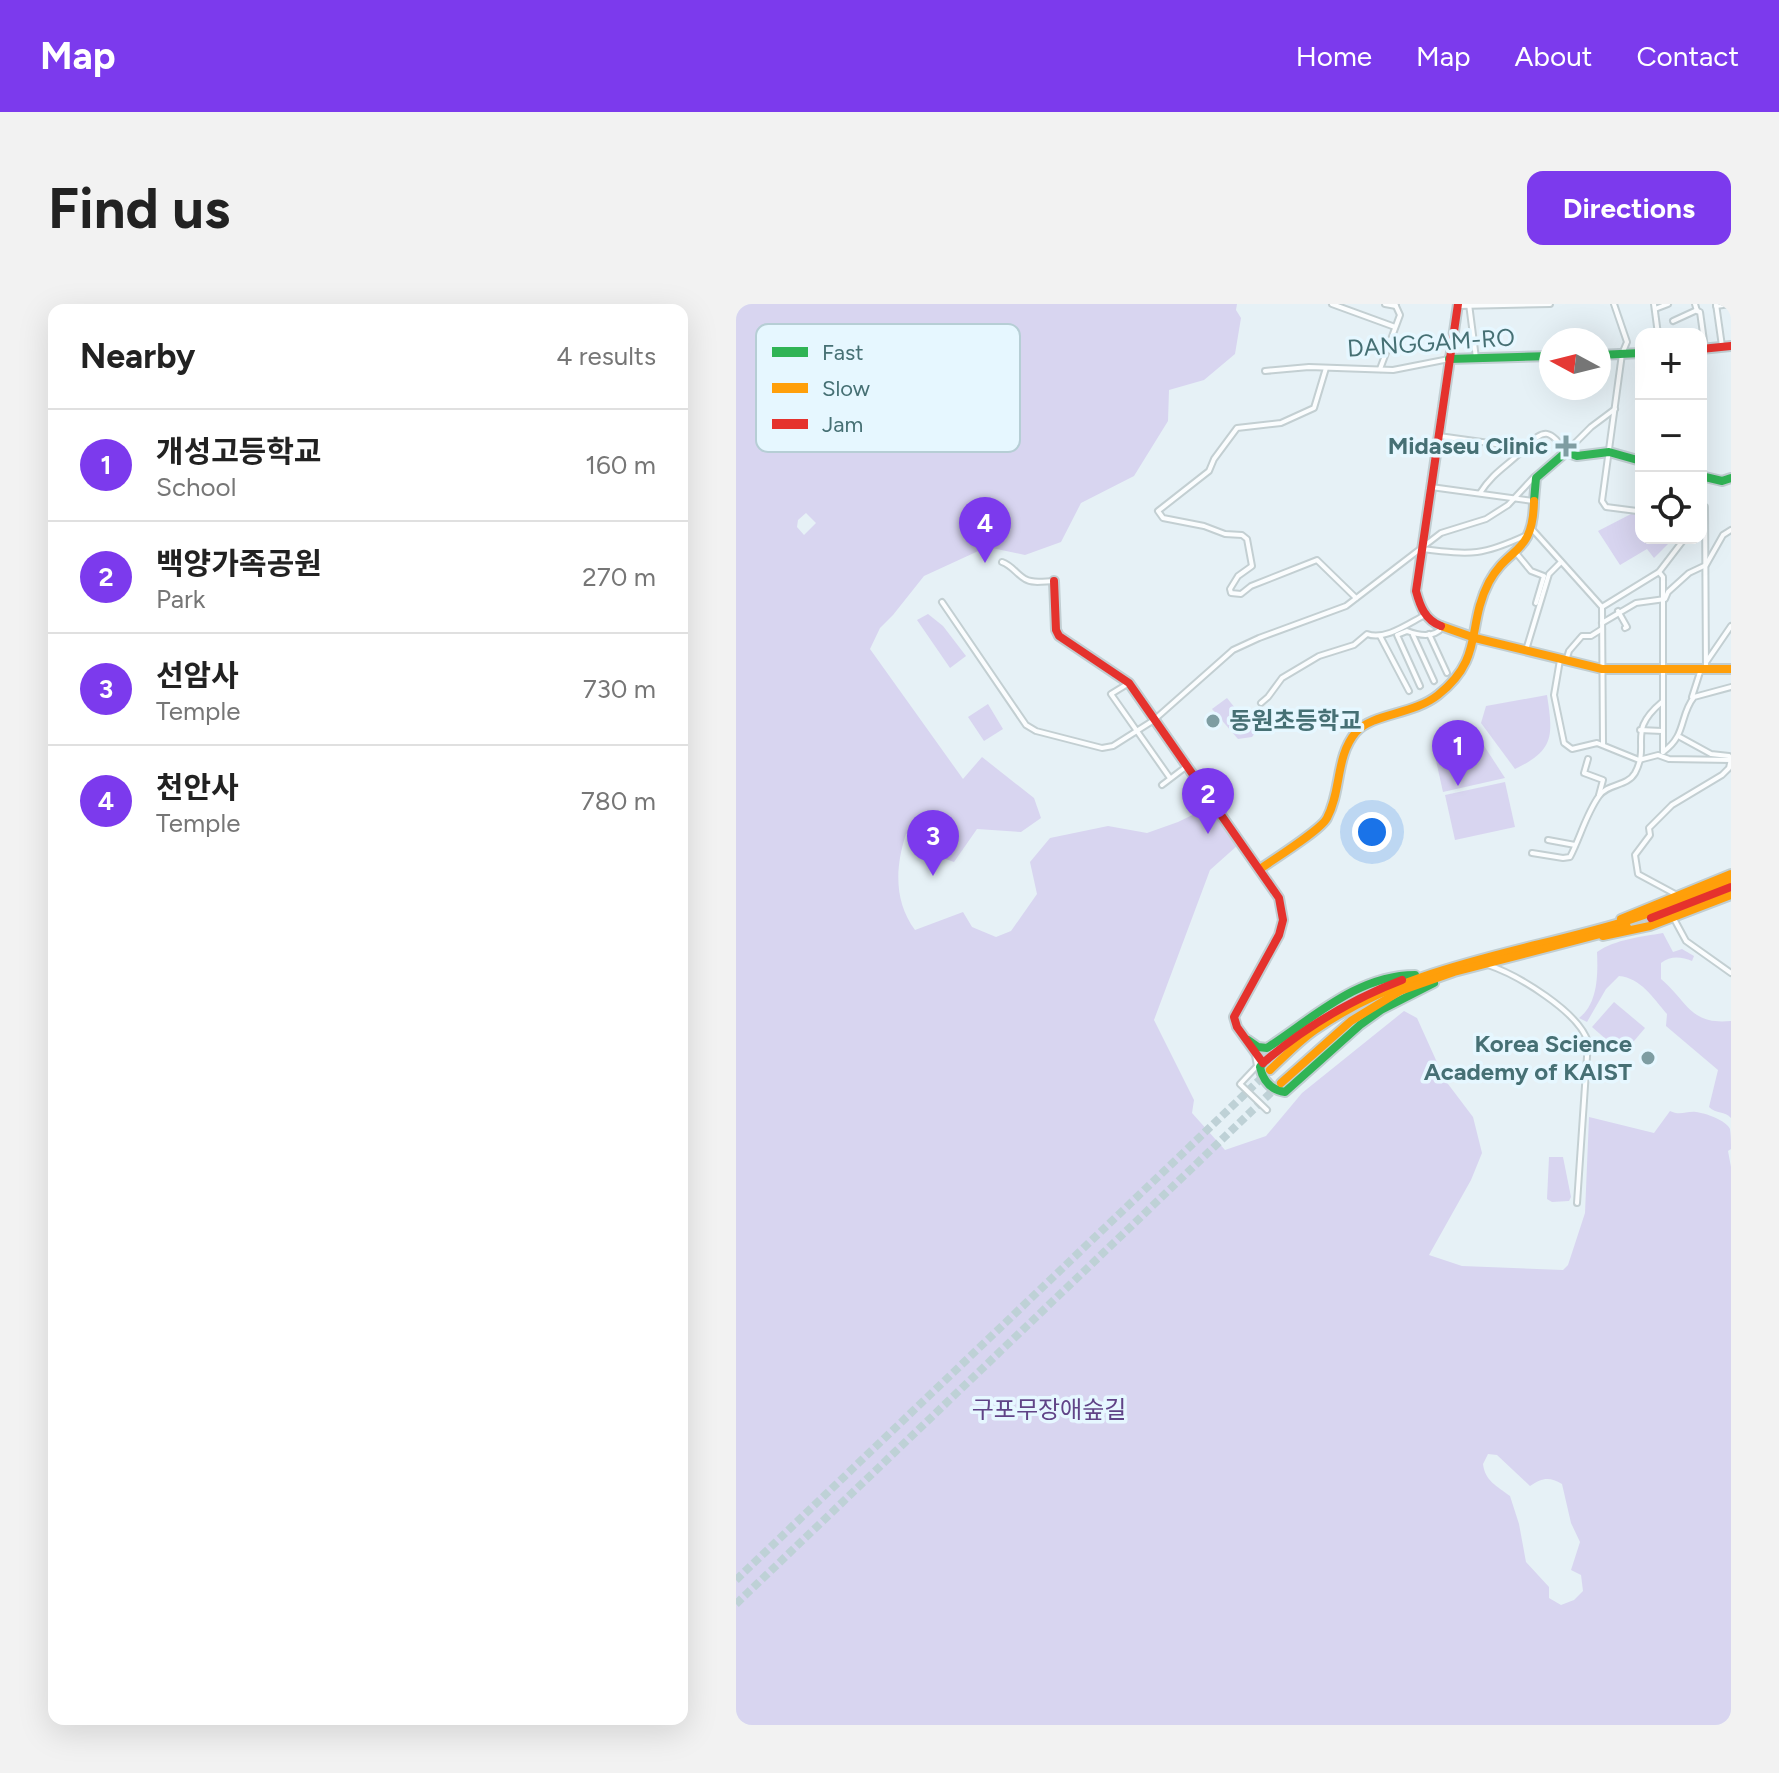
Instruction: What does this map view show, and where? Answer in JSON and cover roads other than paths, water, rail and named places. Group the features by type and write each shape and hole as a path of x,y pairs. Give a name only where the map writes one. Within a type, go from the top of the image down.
{"main road":[{"path":"1458,305 1416,591 1425,615 1443,627 1475,638 1602,669 1731,669"},
{"path":"1611,354 1635,353"},
{"name":"DANGGAM-RO","path":"1449,359 1539,356"},
{"path":"1260,869 1326,821 1339,762 1357,732 1369,722 1416,709 1464,668 1489,582 1517,554 1530,531 1534,477 1543,467 1566,452 1577,456 1609,452 1635,459"},
{"path":"1707,477 1722,481 1731,478"},
{"path":"1054,581 1056,630 1059,636 1129,683 1279,898 1282,925 1276,941 1235,1013 1235,1023 1243,1037 1266,1066"},
{"path":"1597,933 1677,895 1731,874"},
{"path":"1597,933 1731,881"},
{"path":"1266,1066 1285,1043 1335,1010 1415,975 1597,933 1660,915 1731,887"},
{"path":"1597,933 1627,932 1731,895"},
{"path":"1281,1083 1351,1021 1373,1006 1400,991 1506,956"},
{"path":"1445,967 1356,1005 1313,1031 1266,1066 1260,1067 1262,1078 1276,1091 1285,1092 1381,1010 1454,972"},
{"path":"1243,1037 1258,1047 1267,1048 1319,1011 1353,992 1386,977 1403,973 1415,975"}],"street":[{"path":"1332,304 1395,327"},
{"path":"1379,370 1400,315 1396,305 1385,304"},
{"path":"1458,305 1550,304"},
{"path":"1614,304 1627,346 1622,354 1603,504 1614,509 1635,511"},
{"path":"1657,328 1654,307 1668,304"},
{"path":"1726,346 1716,305 1730,304"},
{"path":"1468,306 1476,358"},
{"path":"1673,321 1696,307 1700,312 1701,328"},
{"name":"DANGGAM-RO","path":"1265,371 1326,368 1379,370 1449,359"},
{"path":"1326,368 1314,408 1281,423 1237,428 1209,471 1158,511 1163,518 1198,524 1247,539 1252,566 1233,581 1231,593 1241,594 1251,586 1317,560 1356,598"},
{"path":"1480,493 1492,475 1514,460 1539,434 1555,437 1566,452 1591,427 1617,408"},
{"path":"1439,436 1525,448"},
{"path":"942,602 1026,725 1036,731 1102,748 1113,746 1154,720 1237,648 1329,614 1356,598 1441,533 1486,519 1515,498 1534,477"},
{"path":"1431,487 1533,501"},
{"path":"1731,530 1723,535 1705,566 1689,573 1663,600 1645,600 1618,611 1591,636 1582,636 1569,651 1563,660 1554,695 1564,743 1572,749 1597,743 1639,760 1660,754 1679,737 1704,667 1731,626"},
{"path":"1422,549 1472,554 1498,548 1530,531 1561,562 1602,607 1603,745"},
{"path":"1602,607 1659,572 1680,544"},
{"path":"1704,667 1705,544"},
{"path":"1517,554 1531,571 1544,577 1536,603"},
{"path":"1002,562 1013,566 1024,579 1054,581"},
{"path":"1526,650 1549,574 1561,562"},
{"path":"1659,572 1663,577 1663,731 1660,754"},
{"path":"1618,611 1625,628"},
{"path":"1261,703 1282,678 1319,656 1354,645 1367,634 1380,636 1425,615"},
{"path":"1420,686 1397,635 1405,631 1429,634 1443,627"},
{"path":"1412,633 1434,681"},
{"path":"1429,634 1447,673"},
{"path":"1380,636 1409,691"},
{"path":"1129,683 1111,694 1170,778"},
{"path":"1692,699 1703,693 1731,687"},
{"path":"1598,797 1607,789 1630,780 1639,760 1640,730 1662,702"},
{"path":"1640,730 1663,731"},
{"path":"1679,737 1711,754 1729,756 1731,759"},
{"path":"1660,754 1665,758 1731,759"},
{"path":"1532,853 1570,857 1603,780 1584,773 1588,759"},
{"path":"1677,895 1638,874 1634,860 1650,835 1649,828 1672,805 1722,775 1729,768 1731,759"},
{"path":"1162,785 1187,766"},
{"path":"1548,840 1575,845"},
{"path":"1673,917 1686,941 1731,973"},
{"path":"1486,964 1525,981 1585,1033 1588,1042 1577,1203"},
{"path":"1254,1052 1257,1066 1240,1084 1267,1110"}],"tunnel":[{"path":"736,1580 1270,1070"},
{"path":"736,1604 1281,1083"}],"place":[{"name":"Midaseu Clinic","path":"1566,446"},
{"name":"천안사","path":"985,563"},
{"name":"동원초등학교","path":"1213,721"},
{"name":"개성고등학교","path":"1458,786"},
{"name":"백양가족공원","path":"1208,834"},
{"name":"선암사","path":"933,876"},
{"name":"Korea Science Academy of KAIST","path":"1648,1058"}],"park label":[{"name":"구포무장애숲길","path":"1049,1410"}]}
